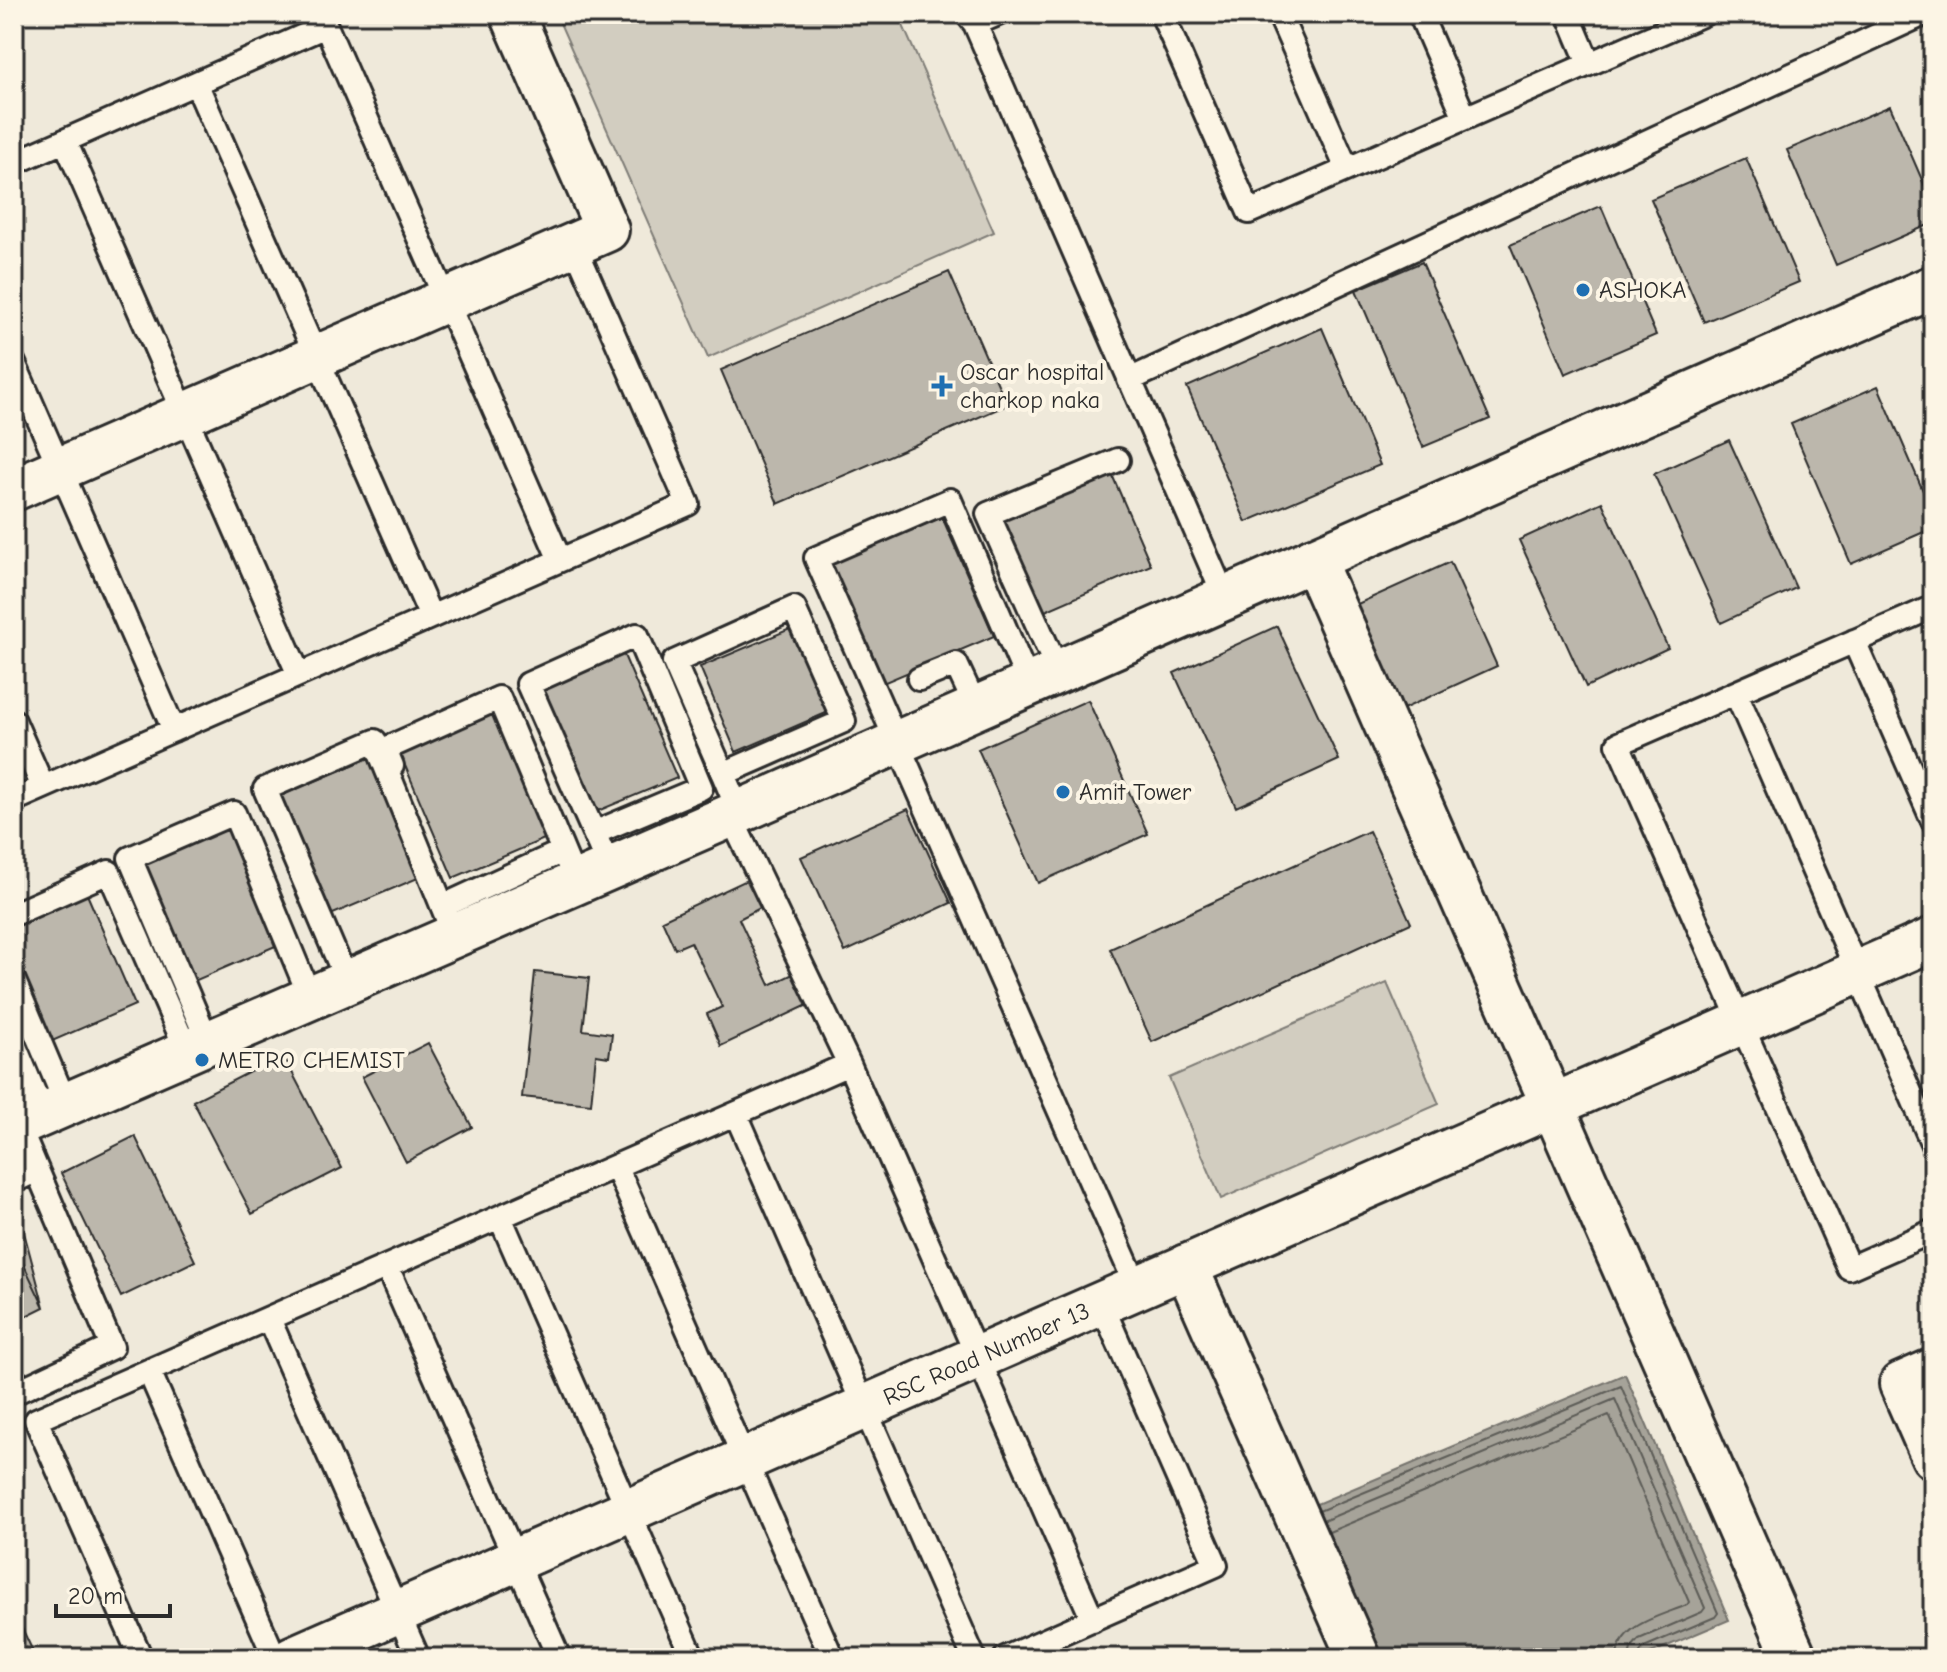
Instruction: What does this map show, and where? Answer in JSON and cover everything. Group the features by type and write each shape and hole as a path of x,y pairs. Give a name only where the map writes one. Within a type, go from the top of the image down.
{"street":[{"path":"14,489 607,230 512,14"},
{"path":"35,1117 329,989 585,858 731,800 897,742 1933,287"},
{"path":"1313,559 1795,1658"},
{"name":"RSC Road Number 13","path":"292,1658 1933,939"},
{"path":"1186,1266 1359,1658"},
{"path":"1933,1370 1901,1384 1933,1457"}],"lane":[{"path":"1162,14 1249,212 1704,14"},
{"path":"1279,14 1347,169"},
{"path":"1420,14 1465,118"},
{"path":"1568,14 1589,64"},
{"path":"1129,380 1924,14"},
{"path":"986,16 1129,380 1225,598"},
{"path":"14,163 326,26 560,560"},
{"path":"196,83 431,617"},
{"path":"65,141 299,675"},
{"path":"14,800 688,504 574,244"},
{"path":"14,363 174,730"},
{"path":"1044,678 988,514 1118,460"},
{"path":"1005,1658 1216,1565 1119,1295 897,742 816,558 950,500 1044,678"},
{"path":"1933,607 1618,744 1849,1268 1933,1231"},
{"path":"731,800 844,721 794,608 674,662 731,800 1093,1620"},
{"path":"637,635 701,788 585,858 528,684 637,635"},
{"path":"1854,641 1933,821"},
{"path":"919,679 956,664 976,707"},
{"path":"1736,693 1933,1145"},
{"path":"457,922 385,749 499,698 585,858"},
{"path":"14,721 43,787"},
{"path":"329,989 265,789 375,741 457,922"},
{"path":"198,1046 130,858 234,813 329,989"},
{"path":"14,914 109,872 198,1046"},
{"path":"14,981 35,1117 37,1170 112,1347 14,1393"},
{"path":"14,1044 35,1117"},
{"path":"141,1658 36,1420 849,1064"},
{"path":"736,1114 974,1658"},
{"path":"616,1166 832,1658"},
{"path":"14,1181 37,1170"},
{"path":"500,1217 693,1658"},
{"path":"387,1267 559,1658"},
{"path":"269,1319 418,1658"},
{"path":"149,1371 275,1658"}],"shaded area":[{"path":"556,14 898,14 994,232 708,358"},
{"path":"1387,983 1439,1104 1221,1199 1169,1078"}],"water":[{"path":"1625,1374 1729,1620 1639,1658 1347,1658 1288,1516"}],"building":[{"path":"1933,21 1933,46 1924,25"},
{"path":"1890,106 1933,205 1933,223 1836,265 1787,150"},
{"path":"1746,158 1799,282 1704,322 1651,199"},
{"name":"ASHOKA","path":"1601,206 1656,335 1565,374 1510,245"},
{"path":"1422,262 1490,419 1423,447 1356,290"},
{"path":"949,272 1007,405 778,504 721,370"},
{"path":"1322,328 1380,465 1246,522 1187,387"},
{"path":"1878,386 1933,514 1933,528 1851,564 1791,424"},
{"path":"1729,440 1796,588 1721,623 1654,474"},
{"path":"1110,470 1151,565 1043,612 1002,518"},
{"path":"1602,502 1668,648 1586,687 1519,540"},
{"path":"942,517 994,636 883,683 832,564"},
{"path":"1450,562 1497,666 1401,710 1353,606"},
{"path":"797,626 833,710 736,752 700,667"},
{"path":"1277,626 1339,760 1236,807 1174,673"},
{"path":"623,653 677,778 593,813 539,689"},
{"name":"Amit Tower","path":"1088,700 1148,834 1038,883 978,749"},
{"path":"496,713 549,837 453,878 400,754"},
{"path":"374,756 425,875 326,917 275,798"},
{"path":"908,809 951,903 845,952 801,857"},
{"path":"230,827 280,944 185,985 135,868"},
{"path":"1369,831 1411,923 1152,1042 1110,949"},
{"path":"751,878 764,906 739,919 770,985 795,973 810,1004 721,1046 707,1014 722,1007 691,942 675,949 662,920"},
{"path":"86,892 135,1005 50,1042 14,960 14,923"},
{"path":"535,972 589,978 583,1030 612,1034 609,1057 596,1055 591,1104 522,1097"},
{"path":"428,1043 472,1127 406,1162 362,1077"},
{"path":"283,1055 342,1168 252,1214 193,1101"},
{"path":"135,1136 195,1261 121,1297 61,1173"},
{"path":"14,1195 44,1307 14,1322"},
{"path":"14,1244 44,1307 14,1322"},
{"path":"14,1611 36,1658 14,1658"}],"place":[{"name":"ASHOKA","path":"1583,290"},
{"name":"Oscar hospital charkop naka","path":"942,386"},
{"name":"Amit Tower","path":"1063,792"},
{"name":"METRO CHEMIST","path":"202,1060"}]}
